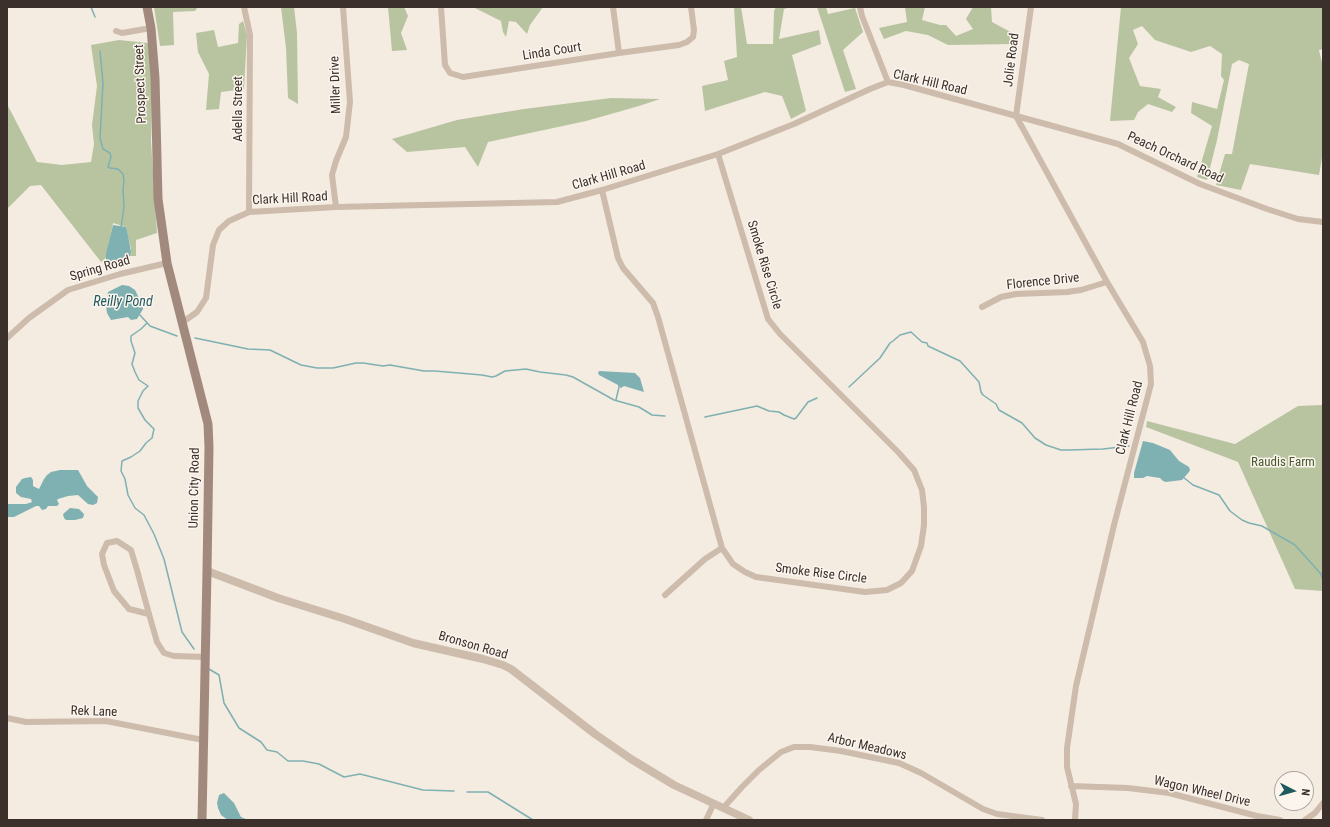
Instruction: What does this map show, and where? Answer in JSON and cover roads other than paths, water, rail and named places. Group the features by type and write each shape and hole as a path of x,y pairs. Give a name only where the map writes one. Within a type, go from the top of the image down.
{"main road":[{"name":"Prospect Street","path":"147,7 151,28 155,78 156,161"},
{"name":"Union City Road","path":"156,161 158,199 167,263 208,424 209,447 202,820"}],"street":[{"name":"Adella Street","path":"244,7 250,35 249,212"},
{"name":"Miller Drive","path":"336,207 332,175 346,137 350,102 343,7"},
{"name":"Linda Court","path":"441,7 445,65 450,73 463,77 679,45 688,42 693,37 694,30 691,7"},
{"path":"613,7 619,53"},
{"path":"860,7 862,16 888,82"},
{"name":"Jolie Road","path":"1016,116 1030,7"},
{"path":"116,31 122,33 151,28"},
{"name":"Clark Hill Road","path":"182,322 197,312 206,298 213,245 219,230 228,221 249,212 336,207 556,202 602,190 718,154 794,124 888,82 912,87 1016,116 1107,282 1143,342 1150,366 1151,384 1114,525 1076,686 1067,748 1067,767 1076,804 1075,820"},
{"name":"Peach Orchard Road","path":"1016,116 1118,144 1207,187 1280,213 1298,218 1323,222"},
{"name":"Smoke Rise Circle","path":"602,190 618,258 623,268 653,304 658,317 722,548 733,564 745,572 756,576 865,592 886,590 901,583 912,571 921,546 924,525 922,490 914,470 899,453 780,334 768,319 718,154"},
{"name":"Spring Road","path":"7,338 29,318 68,290 120,274 167,263"},
{"name":"Florence Drive","path":"982,307 1001,297 1016,294 1068,292 1081,290 1107,282"},
{"path":"149,614 129,608 114,591 104,565 102,554 107,543 117,541 130,550 137,570 149,614 156,642 164,653 174,656 205,657"},
{"path":"665,595 705,559 722,548"},
{"name":"Bronson Road","path":"207,572 278,598 414,643 503,665 632,759 674,784 749,820"},
{"name":"Rek Lane","path":"7,718 26,722 106,721 203,740"},
{"name":"Arbor Meadows","path":"724,807 759,770 781,752 794,747 810,747 841,751 899,763 921,773 990,812 1014,818 1042,820"},
{"name":"Wagon Wheel Drive","path":"1071,786 1128,788 1169,793 1257,816 1280,820"},
{"path":"706,820 714,803"},
{"path":"1305,820 1315,813 1323,804"}],"water":[{"path":"113,225 126,227 131,252 130,256 111,270 106,262 106,254"},
{"name":"Reilly Pond","path":"122,285 129,286 135,290 143,306 143,309 137,319 131,320 128,317 111,320 107,313 106,306 108,292"},
{"path":"599,371 635,373 640,378 644,392 624,386 621,388 599,375"},
{"path":"1143,441 1153,443 1170,450 1179,461 1189,467 1189,472 1182,480 1166,482 1160,478 1147,476 1143,478 1134,478"},
{"path":"60,470 78,470 87,486 98,497 97,503 93,505 88,504 78,495 68,496 58,499 59,504 57,506 48,506 46,509 42,510 39,506 36,506 14,517 7,517 7,504 26,504 32,502 31,499 21,497 16,493 16,487 22,479 31,477 33,480 33,486 39,489 47,475 51,472"},
{"path":"70,508 79,509 84,514 83,518 66,520 63,514"},
{"path":"224,793 234,803 241,817 248,820 228,820 221,815 217,803 219,795"}],"waterway":[{"path":"91,7 95,17"},
{"path":"100,51 103,83 100,138 103,149 110,153 111,157 108,167 118,169 123,174 124,207 121,228"},
{"path":"139,314 150,326 177,336"},
{"path":"147,323 131,336 135,353 132,364 139,380 148,386 143,391 138,401 138,408 145,420 154,429 152,438 140,451 122,461 121,471 125,479 128,495 135,508 144,515 154,534 164,559 182,632 194,649"},
{"path":"849,387 880,358 890,343 900,335 911,332 922,342 927,343 928,346 960,361 979,382 983,395 996,404 999,410 1022,423 1035,438 1046,445 1061,450 1103,449 1129,446"},
{"path":"195,338 248,349 270,350 301,365 317,368 333,368 363,363 383,366 390,365 424,371 492,377 505,371 526,369 566,375 573,377 614,400 639,407 652,415 665,416"},
{"path":"616,400 619,387"},
{"path":"705,417 757,406 769,411 779,412 794,419 808,402 817,398"},
{"path":"1183,477 1193,485 1219,495 1230,511 1242,520 1262,526 1295,545 1321,574 1323,580"},
{"path":"209,669 219,675 224,703 239,728 261,742 267,750 277,752 288,761 303,761 319,764 344,777 360,774 423,790 454,791"},
{"path":"467,792 488,792 533,820"}],"park label":[{"name":"Raudis Farm","path":"1283,463"}]}
